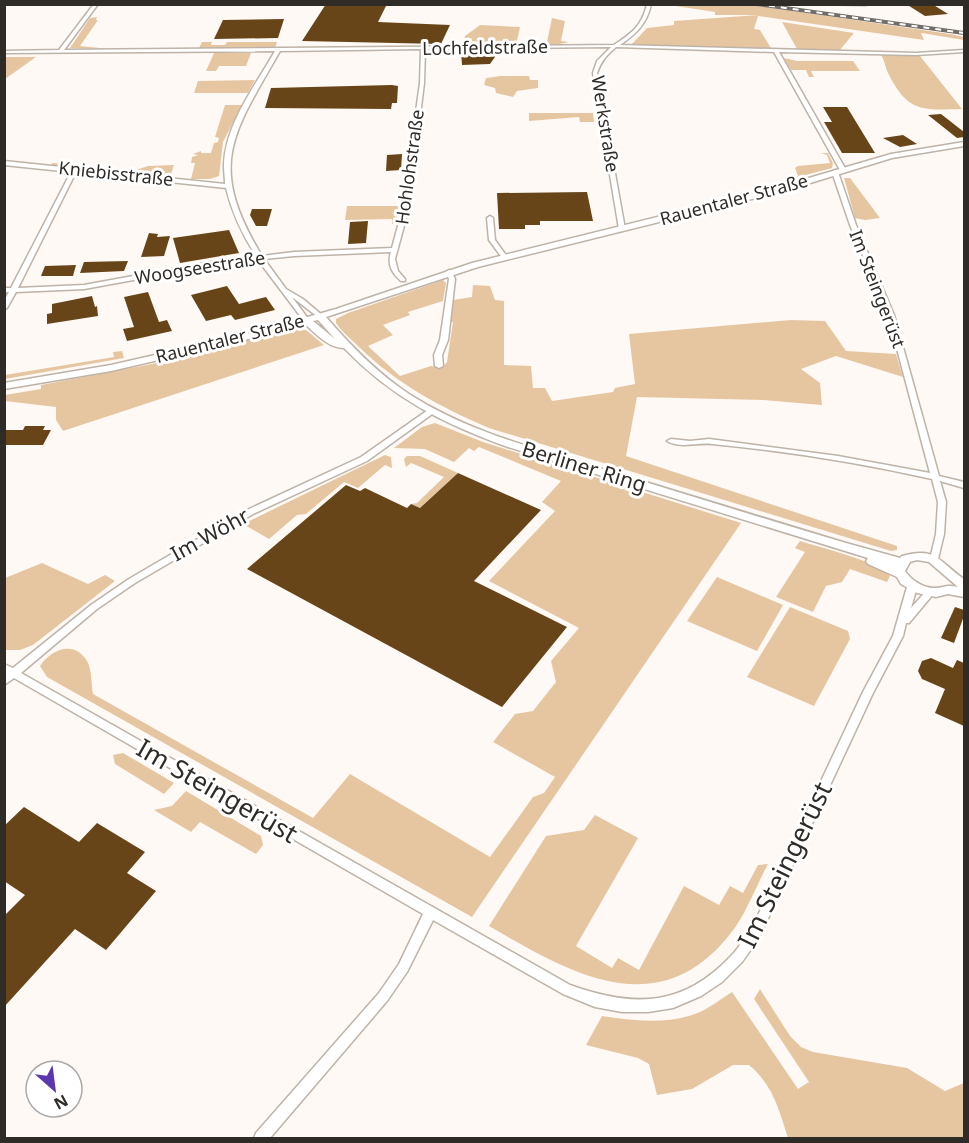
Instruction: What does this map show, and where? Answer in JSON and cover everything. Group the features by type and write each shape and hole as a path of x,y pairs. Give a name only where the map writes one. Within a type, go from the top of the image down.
{"street":[{"path":"60,52 96,4"},
{"name":"Werkstraße","path":"622,229 595,80 596,69 600,60 638,32 648,12 649,4"},
{"path":"812,4 866,4"},
{"name":"Lochfeldstraße","path":"4,52 616,46 916,54 964,51"},
{"name":"Hohlohstraße","path":"403,280 392,267 405,211 422,83 423,48"},
{"name":"Berliner Ring","path":"278,50 231,139 227,186 234,210 261,257 306,320 326,338 344,347"},
{"path":"776,51 843,170"},
{"name":"Rauentaler Straße","path":"4,386 160,357 320,316 449,272 781,189 891,156 964,144"},
{"name":"Kniebisstraße","path":"4,163 227,186"},
{"path":"4,308 75,171"},
{"name":"Im Steingerüst","path":"835,172 853,225 891,315 943,511 934,559"},
{"path":"490,218 492,240 505,258"},
{"name":"Woogseestraße","path":"4,290 84,287 261,257 333,251 395,250"},
{"path":"439,366 438,355 444,340 453,279 449,272"},
{"name":"Berliner Ring","path":"286,291 320,316 344,347 384,382 431,412 512,445 902,568 912,586 930,592 950,584 964,594"},
{"name":"Im Wöhr","path":"8,674 94,607 152,568 250,512 364,459 431,412"},
{"path":"671,441 720,443 934,476 964,485"},
{"path":"902,568 918,556 934,559 947,568 950,584 964,585"},
{"name":"Im Steingerüst","path":"904,622 912,586"},
{"name":"Im Steingerüst","path":"8,674 567,990 593,1002 643,1006 675,1002 705,988 727,972 742,955 904,622 930,592"},
{"path":"261,1138 383,997 403,968 430,913"}],"shaded area":[{"path":"663,4 752,5 950,34 964,37 964,40 921,33 924,40 758,16 754,29 760,30 772,50 631,45 647,28 674,25 674,21 758,15 715,15 715,12"},
{"path":"97,17 96,20 98,20 80,46 110,49 70,48 90,18"},
{"path":"552,18 565,21 561,41 569,42 555,45 463,45 465,36 480,25 520,27 517,41 547,42"},
{"path":"782,22 854,33 839,51 797,49"},
{"path":"202,42 212,42 211,45 225,45 227,42 277,42 275,48 199,48"},
{"path":"214,53 251,53 246,66 219,66 216,71 206,71"},
{"path":"881,55 920,56 962,109 926,109 910,102 895,86"},
{"path":"5,57 36,57 5,79"},
{"path":"784,58 797,61 853,61 860,71 811,71 814,77 809,77 806,70 791,70"},
{"path":"529,76 530,80 538,80 538,88 517,91 513,97 496,93 495,88 484,85 486,78"},
{"path":"255,80 248,93 194,93 198,81"},
{"path":"225,105 242,105 223,142 219,176 210,179 191,179 195,163 191,163 192,157 198,155 193,154 201,151 201,153 211,153 214,143 218,142 219,138 215,137"},
{"path":"529,113 593,113 594,122 580,122 579,117 529,121"},
{"path":"821,153 828,153 833,163 832,168 794,178 798,176 795,168 798,166 830,163 827,155"},
{"path":"52,163 136,170 148,166 174,165 170,177 52,166"},
{"path":"844,178 850,178 880,218 865,220 855,218"},
{"path":"347,206 400,206 396,224 392,224 392,219 345,220"},
{"path":"443,280 446,283 443,301 408,312 410,315 383,325 393,335 368,346 400,376 431,366 442,368 447,362 453,322 449,322 453,300 472,297 473,285 490,286 495,300 504,301 504,365 531,366 533,388 545,388 552,401 613,392 615,388 635,384 629,334 791,320 825,321 846,351 896,354 903,377 836,356 801,369 820,383 822,405 763,400 637,397 626,456 897,546 897,550 891,551 489,428 420,394 373,360 336,323 336,319 348,313"},
{"path":"294,329 306,330 324,345 63,431 56,420 56,407 5,401 5,395 41,389 41,385 152,364"},
{"path":"122,351 124,358 5,379 5,375 114,357 113,352"},
{"path":"435,423 483,442 741,523 472,917 47,677 40,666 50,655 62,649 76,650 89,664 93,694 313,818 350,774 490,857 533,797 544,793 555,777 493,742 515,714 533,711 556,682 551,661 579,628 489,581 555,511 542,502 561,481 479,447 474,451 469,448 454,462 425,449 394,448 422,427"},
{"path":"385,455 391,457 392,468 385,465 358,488 344,482 306,514 297,515 269,539 243,524"},
{"path":"407,456 420,456 458,473 420,508 411,504 417,503 444,477 411,463 406,467 404,459"},
{"path":"800,541 862,560 890,576 887,582 850,569 842,582 826,586 813,612 776,597 805,552 795,548"},
{"path":"42,563 88,584 105,575 115,581 33,645 20,650 5,650 5,578"},
{"path":"717,577 783,605 757,651 687,621"},
{"path":"790,607 848,631 850,639 814,706 747,677"},
{"path":"123,753 174,783 164,794 115,764 113,755"},
{"path":"186,791 261,836 263,845 256,854 200,822 191,832 154,810 172,806"},
{"path":"595,815 638,838 576,946 612,968 618,958 639,970 684,886 719,905 730,886 743,893 758,865 768,864 746,909 731,933 703,961 674,978 644,984 613,982 582,973 551,960 489,926 546,836 584,830"},
{"path":"760,989 790,1036 801,1047 813,1052 907,1068 945,1091 964,1083 964,1138 788,1138 770,1090 749,1065 733,1065 692,1089 657,1095 649,1064 638,1058 586,1045 602,1016 639,1020 676,1019 700,1012 732,992 798,1089 809,1082 754,999"}],"building":[{"path":"326,4 386,6 378,22 450,25 441,44 302,41"},
{"path":"906,4 932,4 948,14 925,16"},
{"path":"284,19 278,38 214,39 223,20"},
{"path":"461,51 494,51 495,57 490,64 462,65"},
{"path":"398,86 397,103 392,103 391,109 265,108 271,88"},
{"path":"823,107 847,107 875,153 842,153 824,122 832,122"},
{"path":"941,114 964,132 964,137 957,138 928,115"},
{"path":"903,135 917,144 900,147 883,138"},
{"path":"402,154 401,170 386,171 387,155"},
{"path":"587,192 593,221 540,221 540,225 525,225 525,229 499,229 497,193"},
{"path":"252,209 272,209 267,226 256,226 250,215"},
{"path":"368,221 366,243 348,244 350,222"},
{"path":"229,230 239,253 180,263 173,238"},
{"path":"149,233 158,234 157,237 170,236 164,256 141,257"},
{"path":"128,261 124,271 80,273 84,262"},
{"path":"76,265 73,276 41,276 45,266"},
{"path":"227,286 239,304 266,297 275,310 235,320 231,315 206,321 191,295"},
{"path":"148,292 159,322 167,320 172,331 127,341 123,329 134,327 124,297"},
{"path":"92,296 95,307 97,306 98,316 47,324 47,314 52,313 52,304"},
{"path":"25,426 45,426 43,430 51,430 43,445 4,445 4,430 23,430"},
{"path":"458,473 541,510 474,581 567,627 502,707 247,569 346,485 360,491 365,488 407,508 411,504 420,508"},
{"path":"955,607 964,610 964,616 954,643 941,638"},
{"path":"931,658 953,668 957,660 964,663 964,726 935,713 945,689 922,679 918,671 922,661"},
{"path":"24,807 79,842 97,823 145,852 127,873 156,891 106,950 75,929 4,1007 4,916 25,895 4,881 4,826"}],"railway":[{"path":"757,4 964,33"}]}
